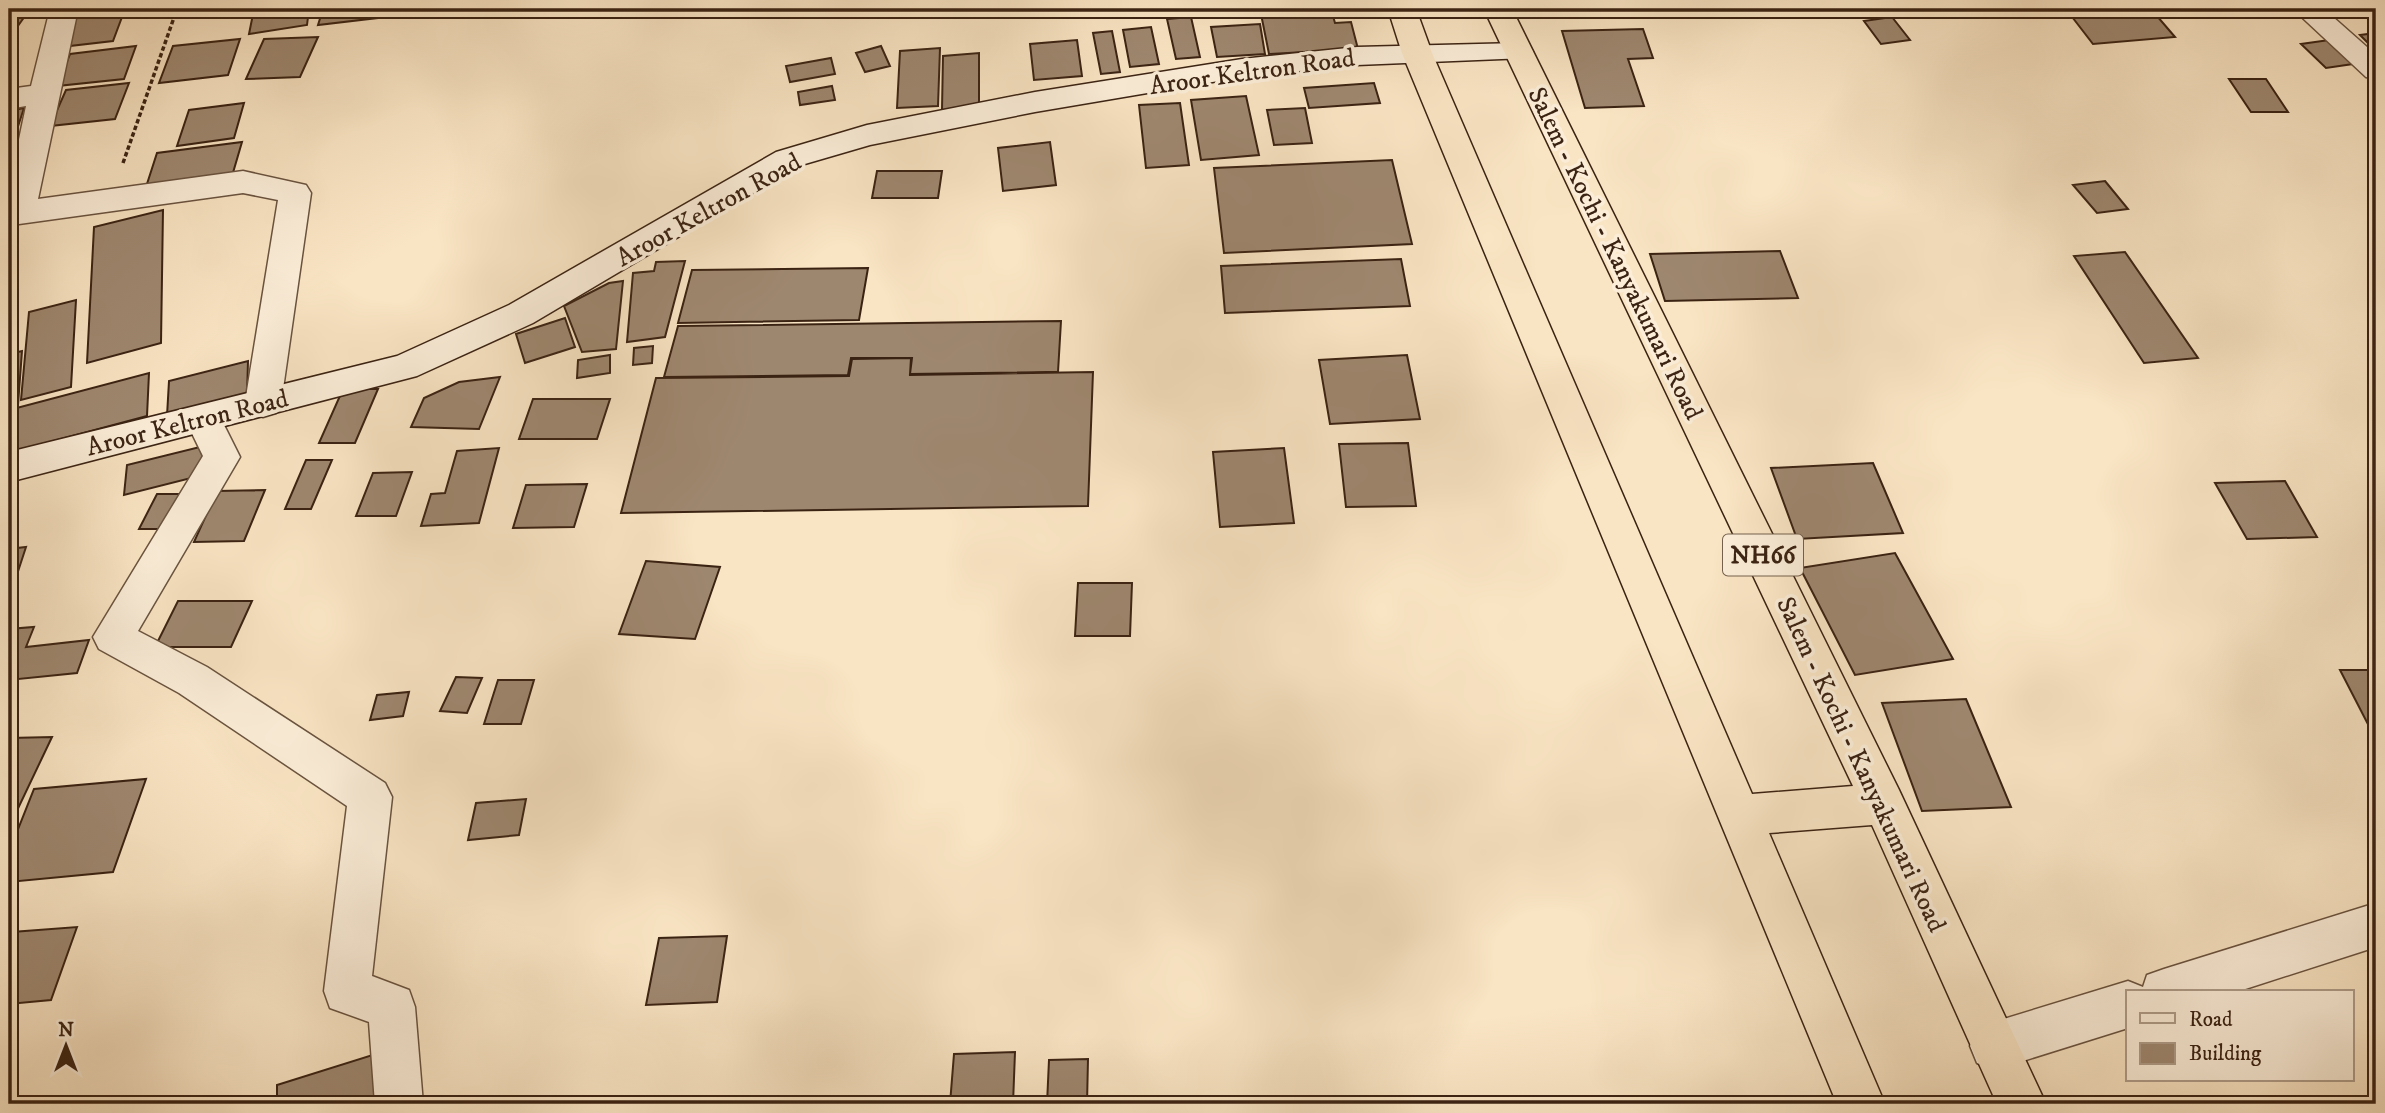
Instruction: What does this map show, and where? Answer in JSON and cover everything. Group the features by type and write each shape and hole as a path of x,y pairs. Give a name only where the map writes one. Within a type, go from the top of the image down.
{"highway":[{"path":"1402,9 1417,52 1861,1104"},
{"name":"Salem - Kochi - Kanyakumari Road","path":"1498,9 1884,804 2022,1104"},
{"path":"1740,815 1884,804"}],"street":[{"path":"64,9 19,213 243,182 295,192 263,403"},
{"path":"2307,9 2376,70"},
{"name":"Aroor Keltron Road","path":"9,467 405,367 521,314 787,159 867,135 1035,102 1242,68 1417,52 1519,52"},
{"path":"9,99 44,94"},
{"path":"203,419 222,457 113,637 193,680 370,797 347,991 393,1007 399,1104"},
{"path":"2170,990 2376,925"},
{"path":"1994,1046 2126,1005"}],"path":[{"path":"111,200 177,9"}],"building":[{"path":"9,9 30,9 15,30 9,30"},
{"path":"125,9 113,41 61,47 76,13"},
{"path":"254,9 309,9 307,25 249,34"},
{"path":"323,9 387,9 386,17 318,25"},
{"path":"1260,9 1331,9 1335,23 1351,22 1358,49 1269,54"},
{"path":"2066,9 2151,9 2175,37 2093,44"},
{"path":"1191,17 1200,57 1176,59 1167,19"},
{"path":"1892,17 1910,40 1881,44 1864,21"},
{"path":"1260,24 1265,54 1217,57 1211,27"},
{"path":"1151,27 1159,64 1130,67 1123,30"},
{"path":"1643,29 1653,58 1628,59 1644,106 1585,108 1562,31"},
{"path":"1112,31 1120,72 1101,74 1093,33"},
{"path":"2376,33 2376,51 2360,35"},
{"path":"318,37 300,77 246,79 264,39"},
{"path":"240,39 228,75 159,83 173,46"},
{"path":"1077,40 1082,76 1034,80 1030,44"},
{"path":"2329,40 2353,64 2326,68 2301,44"},
{"path":"136,46 124,79 57,86 70,54"},
{"path":"881,46 890,66 865,72 856,53"},
{"path":"940,48 938,106 897,108 900,51"},
{"path":"979,53 979,108 942,110 943,56"},
{"path":"831,58 835,74 790,82 786,66"},
{"path":"2229,79 2266,79 2288,112 2251,112"},
{"path":"129,83 115,119 50,126 66,90"},
{"path":"1374,83 1380,103 1309,108 1304,88"},
{"path":"832,86 835,100 800,105 798,92"},
{"path":"1246,96 1259,155 1201,160 1191,100"},
{"path":"244,103 234,138 177,146 189,110"},
{"path":"1180,103 1189,165 1146,168 1139,105"},
{"path":"24,108 9,154 9,111"},
{"path":"1305,108 1312,143 1274,145 1267,110"},
{"path":"242,142 232,176 146,187 157,153"},
{"path":"1050,142 1056,185 1003,191 998,148"},
{"path":"1392,160 1412,244 1224,253 1214,168"},
{"path":"877,171 942,171 938,198 872,198"},
{"path":"2105,181 2128,209 2097,213 2073,185"},
{"path":"163,210 161,343 87,363 94,227"},
{"path":"1780,251 1798,298 1665,301 1650,254"},
{"path":"2125,252 2198,358 2144,363 2074,256"},
{"path":"1401,259 1410,306 1225,313 1221,266"},
{"path":"685,261 665,337 627,342 633,273 654,271 656,262"},
{"path":"868,268 859,320 678,323 692,270"},
{"path":"623,281 616,349 582,352 564,306 609,283"},
{"path":"76,300 71,387 21,400 29,312"},
{"path":"565,318 575,347 525,363 516,334"},
{"path":"1061,321 1058,372 910,374 912,358 851,358 848,375 664,377 678,326"},
{"path":"653,346 652,363 633,365 634,348"},
{"path":"22,351 18,405 9,407 9,354"},
{"path":"610,355 610,373 577,378 578,360"},
{"path":"1407,355 1420,419 1330,424 1319,360"},
{"path":"911,358 910,375 1093,372 1088,506 621,513 656,378 849,376 852,359"},
{"path":"248,361 247,395 167,416 169,381"},
{"path":"149,373 147,416 9,453 9,410"},
{"path":"500,377 479,429 411,427 424,398 459,382"},
{"path":"343,389 378,389 355,443 319,443"},
{"path":"533,399 610,399 597,439 519,439"},
{"path":"1408,443 1416,506 1346,507 1339,444"},
{"path":"212,444 211,473 124,495 127,465"},
{"path":"499,448 479,523 421,526 431,494 445,493 457,451"},
{"path":"1284,448 1294,523 1220,527 1213,452"},
{"path":"306,460 332,460 311,509 285,509"},
{"path":"1873,463 1903,533 1797,539 1771,468"},
{"path":"412,472 396,516 356,516 373,473"},
{"path":"2285,481 2317,537 2247,539 2215,483"},
{"path":"587,484 574,527 513,528 526,485"},
{"path":"265,490 244,541 194,542 217,491"},
{"path":"157,494 191,494 173,529 139,529"},
{"path":"26,547 9,599 9,549"},
{"path":"1895,553 1953,659 1855,675 1800,568"},
{"path":"646,561 720,567 695,639 619,634"},
{"path":"1078,583 1132,583 1130,636 1075,636"},
{"path":"178,601 252,601 231,647 155,647"},
{"path":"34,627 26,647 89,640 77,673 9,680 9,629"},
{"path":"2340,670 2376,670 2376,734 2373,734"},
{"path":"456,677 482,678 467,713 440,711"},
{"path":"498,680 534,680 521,724 484,724"},
{"path":"409,692 403,716 370,720 377,695"},
{"path":"1966,699 2011,807 1922,811 1882,703"},
{"path":"52,737 13,819 9,819 9,738"},
{"path":"146,779 113,872 9,882 9,852 34,789"},
{"path":"526,799 519,835 468,840 476,803"},
{"path":"77,927 51,1000 9,1004 9,941 12,932"},
{"path":"727,936 717,1002 646,1005 659,938"},
{"path":"382,1052 383,1104 277,1104 277,1085"},
{"path":"1015,1052 1013,1104 950,1104 954,1054"},
{"path":"1088,1059 1087,1104 1047,1104 1049,1060"},
{"path":"1227,1099 1227,1104 1174,1104 1174,1100"}]}
